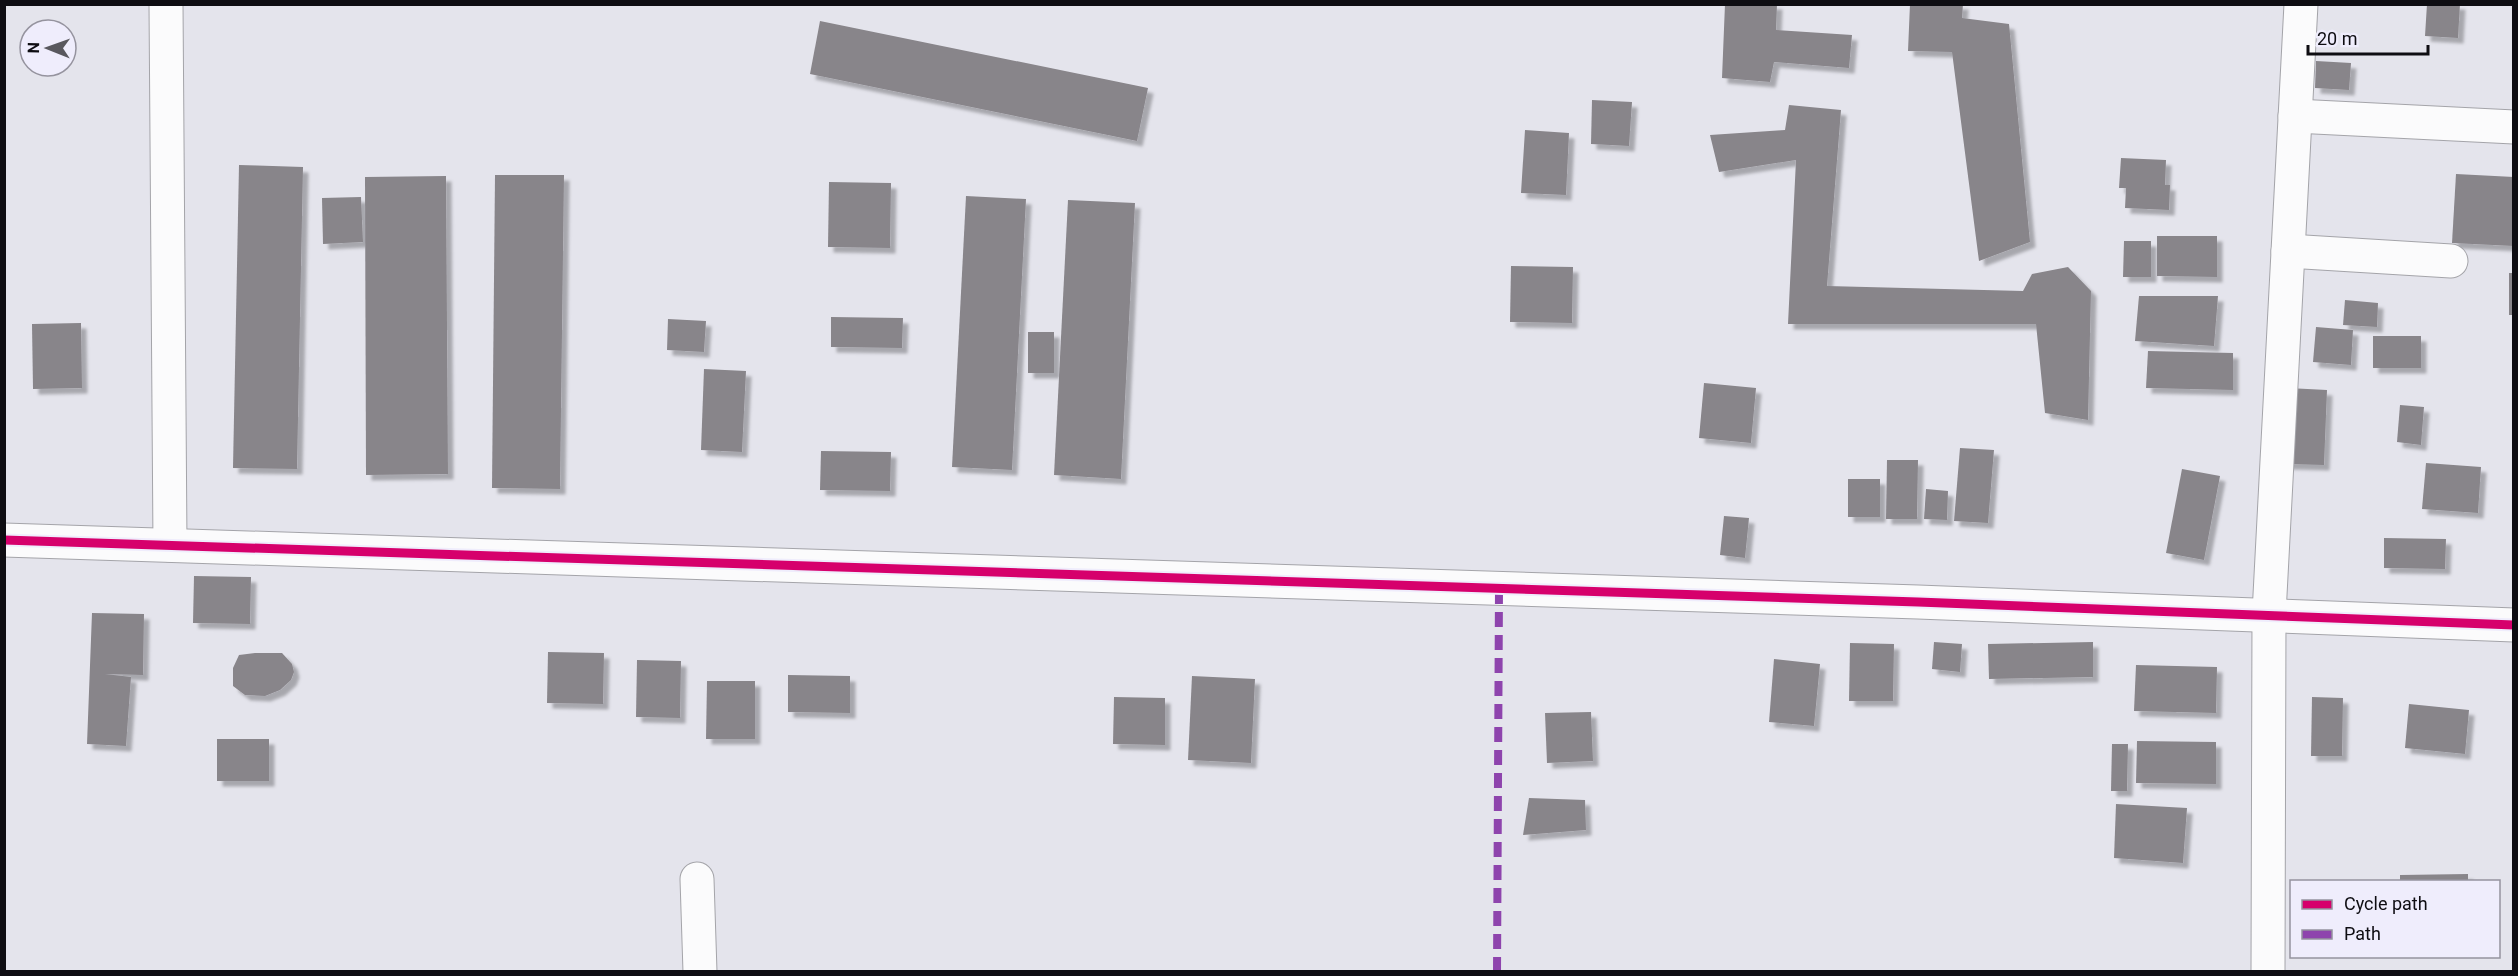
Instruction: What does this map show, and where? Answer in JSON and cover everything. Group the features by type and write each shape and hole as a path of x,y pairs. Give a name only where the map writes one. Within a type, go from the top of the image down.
{"street":[{"path":"166,4 170,545"},
{"path":"2268,972 2270,614 2301,4"},
{"path":"2295,116 2514,128"},
{"path":"2288,251 2451,261"},
{"path":"4,540 2270,614 2514,625"},
{"path":"697,879 700,972"}],"building":[{"path":"1725,4 1777,4 1776,30 1852,35 1849,68 1774,62 1770,82 1722,78"},
{"path":"1910,4 1963,4 1962,18 2009,24 2030,242 1979,261 1952,52 1908,51"},
{"path":"2427,4 2460,4 2458,38 2425,36"},
{"path":"820,21 1148,88 1137,141 810,74"},
{"path":"2316,61 2351,63 2349,90 2315,88"},
{"path":"1592,100 1632,102 1629,146 1591,144"},
{"path":"1789,105 1841,110 1827,286 2023,291 2032,274 2068,267 2091,291 2088,420 2045,413 2036,324 1788,324 1796,160 1719,172 1710,135 1785,130"},
{"path":"1525,130 1569,133 1566,195 1521,193"},
{"path":"2121,158 2166,160 2165,185 2170,185 2169,210 2125,208 2126,188 2119,188"},
{"path":"239,165 303,167 297,469 233,468"},
{"path":"2456,174 2514,177 2514,246 2452,243"},
{"path":"495,175 564,175 560,489 492,488"},
{"path":"446,176 448,474 366,475 365,177"},
{"path":"829,182 891,183 890,248 828,247"},
{"path":"966,196 1026,199 1012,470 952,467"},
{"path":"361,197 363,242 323,244 322,198"},
{"path":"1068,200 1135,203 1121,479 1054,475"},
{"path":"2157,236 2217,236 2217,277 2157,276"},
{"path":"2124,241 2151,241 2151,277 2123,277"},
{"path":"1511,266 1573,267 1572,323 1510,322"},
{"path":"2509,273 2514,273 2514,315 2509,315"},
{"path":"2139,296 2218,296 2214,346 2135,341"},
{"path":"2345,300 2378,303 2377,327 2343,325"},
{"path":"831,317 903,318 902,348 831,347"},
{"path":"668,319 706,321 704,352 667,350"},
{"path":"81,323 82,388 33,389 32,324"},
{"path":"2316,327 2353,330 2351,365 2313,362"},
{"path":"1028,332 1054,332 1054,373 1028,373"},
{"path":"2373,336 2421,336 2421,368 2373,368"},
{"path":"2148,351 2233,353 2233,390 2146,388"},
{"path":"704,369 746,371 742,452 701,450"},
{"path":"1704,383 1756,388 1751,443 1699,438"},
{"path":"2288,388 2327,390 2324,465 2285,464"},
{"path":"2400,405 2424,407 2421,445 2397,442"},
{"path":"1960,448 1994,450 1988,523 1954,521"},
{"path":"821,451 891,452 890,491 820,490"},
{"path":"1887,460 1918,460 1917,519 1886,519"},
{"path":"2426,463 2481,467 2478,513 2422,509"},
{"path":"2182,469 2220,476 2204,560 2166,553"},
{"path":"1848,479 1880,479 1880,517 1848,517"},
{"path":"1926,489 1948,491 1947,520 1924,519"},
{"path":"1724,516 1749,518 1745,558 1720,555"},
{"path":"2384,538 2446,539 2445,569 2384,568"},
{"path":"194,576 251,577 250,624 193,623"},
{"path":"92,613 144,614 143,675 105,674 131,677 126,746 87,744"},
{"path":"1934,642 1962,644 1960,672 1932,669"},
{"path":"2093,642 2093,677 1989,679 1988,644"},
{"path":"1850,643 1894,644 1893,701 1849,701"},
{"path":"548,652 604,653 603,704 547,703"},
{"path":"282,653 292,664 294,672 291,680 280,690 265,696 245,695 233,686 233,668 239,655"},
{"path":"1774,659 1820,664 1814,726 1769,722"},
{"path":"637,660 681,661 680,718 636,717"},
{"path":"2136,665 2217,667 2216,713 2134,711"},
{"path":"788,675 850,676 850,713 788,712"},
{"path":"1192,676 1255,679 1251,763 1188,760"},
{"path":"707,681 755,681 755,739 706,739"},
{"path":"1114,697 1165,698 1165,745 1113,744"},
{"path":"2312,697 2343,698 2342,756 2311,756"},
{"path":"2409,704 2469,710 2465,754 2405,748"},
{"path":"1591,712 1593,761 1547,763 1545,713"},
{"path":"217,739 269,739 269,781 217,781"},
{"path":"2137,741 2216,742 2216,784 2136,783"},
{"path":"2112,744 2128,744 2127,791 2111,791"},
{"path":"1529,798 1585,800 1586,830 1523,835"},
{"path":"2116,804 2187,808 2183,863 2114,858"},
{"path":"2468,874 2468,880 2400,880 2400,875"}],"marked path":[{"path":"1497,972 1499,589"}],"cycle path":[{"path":"4,540 1918,602 2514,625"}]}
